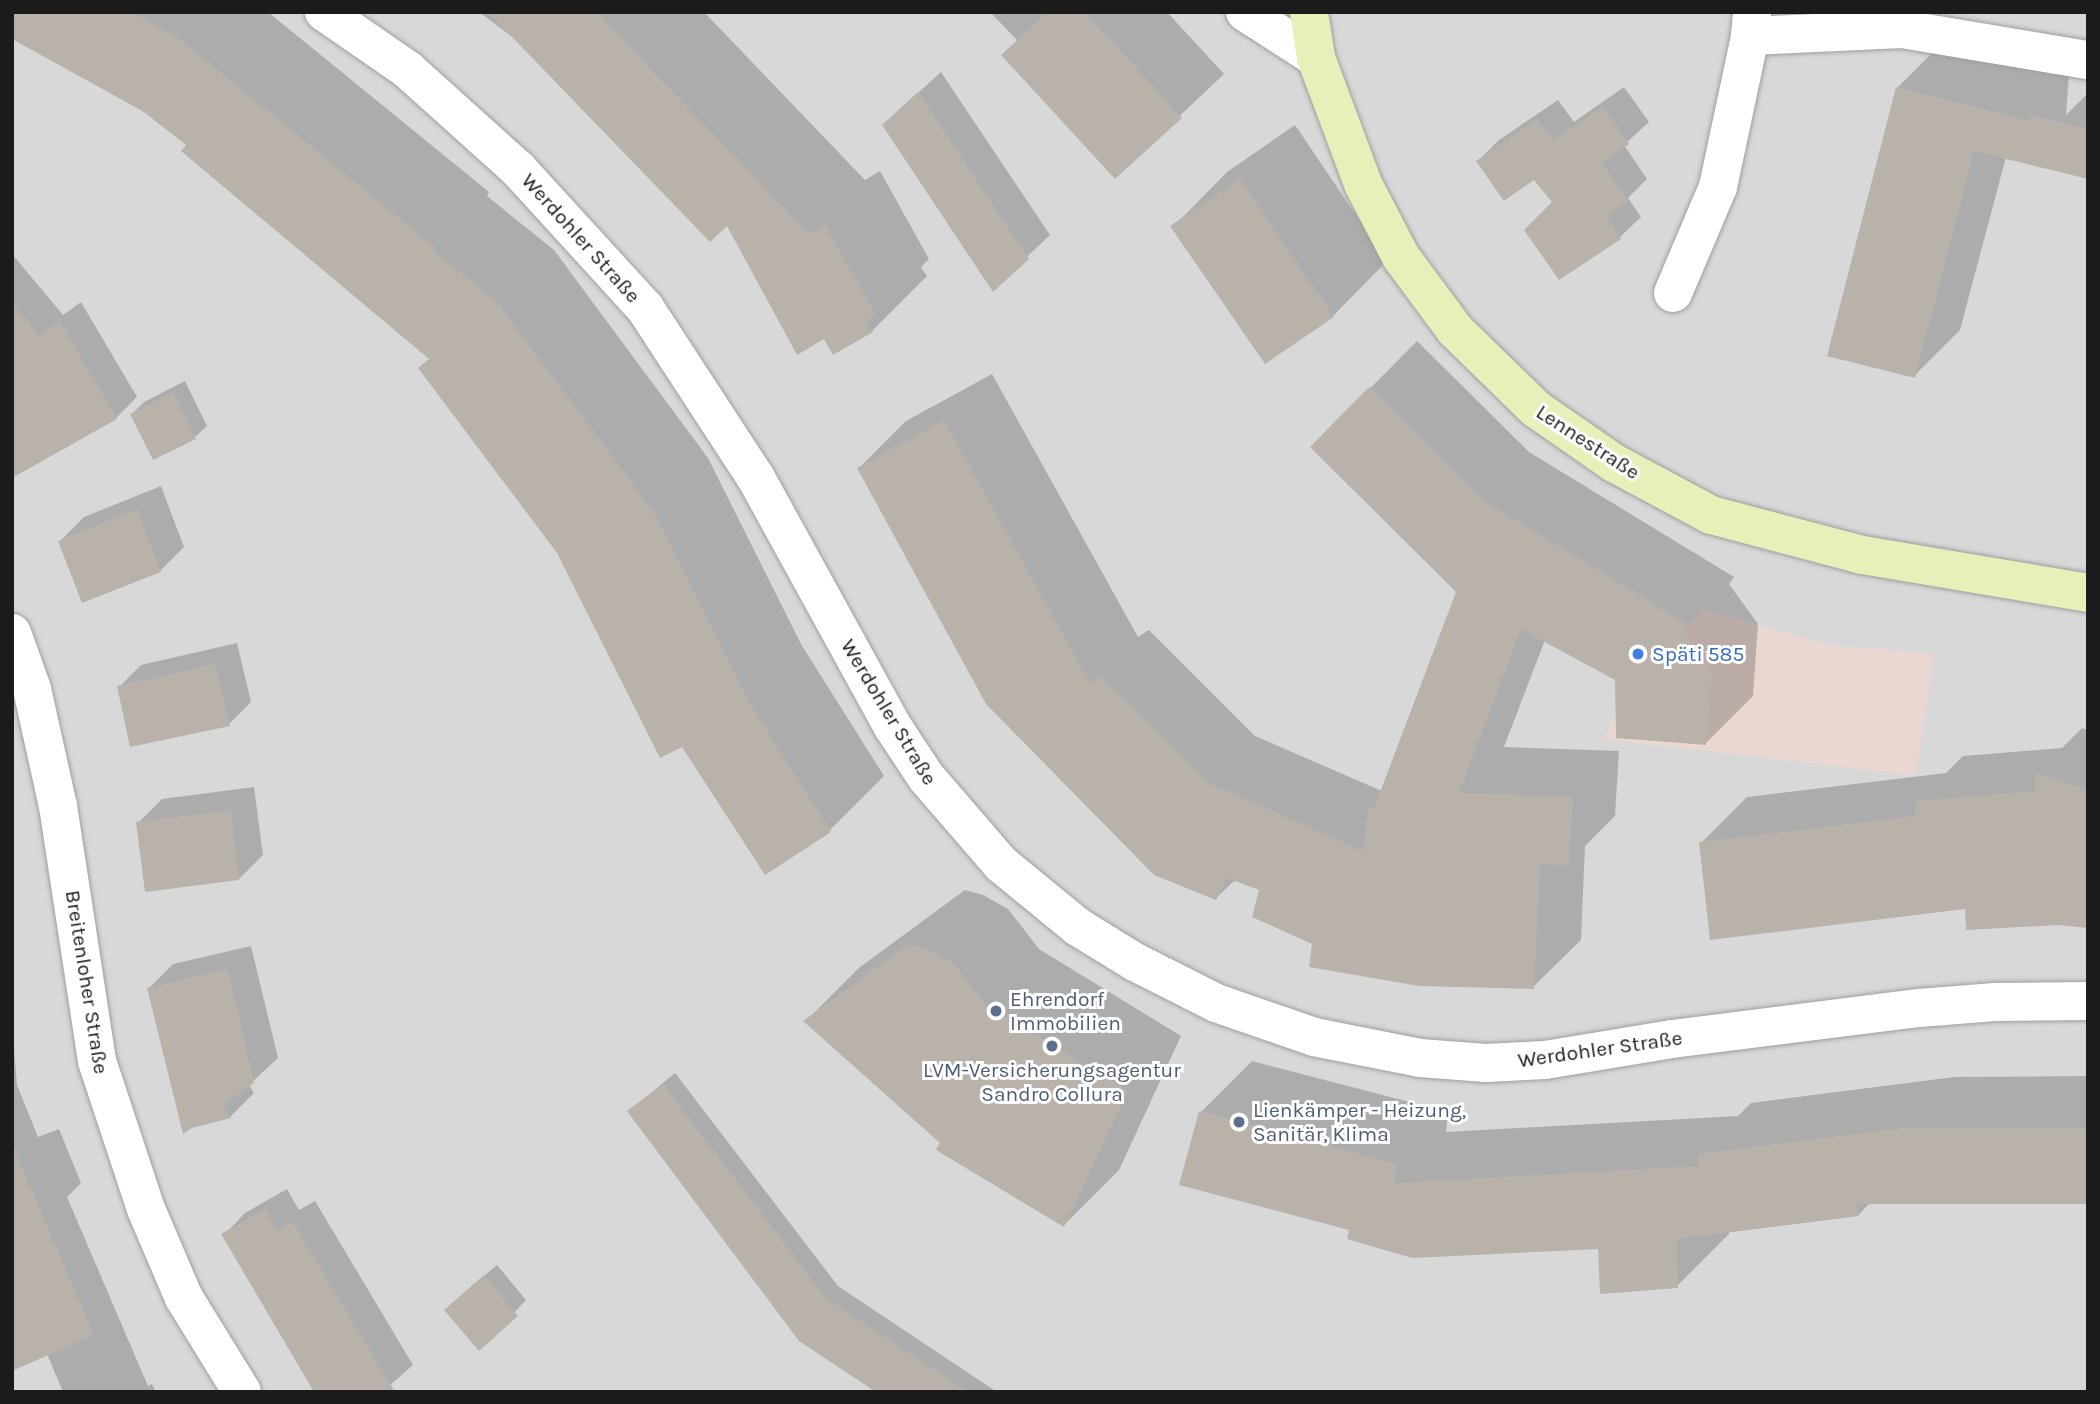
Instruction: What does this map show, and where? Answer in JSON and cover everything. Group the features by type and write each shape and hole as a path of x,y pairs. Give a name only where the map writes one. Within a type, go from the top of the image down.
{"main road":[{"name":"Lennestraße","path":"1309,12 1317,58 1363,184 1401,257 1455,330 1536,409 1614,463 1711,515 1863,555 2088,593"}],"street":[{"name":"Werdohler Straße","path":"324,12 408,70 518,169 645,308 756,478 893,727 926,777 1001,864 1078,927 1135,962 1216,1003 1314,1037 1420,1058 1486,1063 1545,1060 1672,1039 1919,1008 1995,1002 2088,1001"},
{"path":"1245,12 1317,58"},
{"path":"1673,293 1718,187 1751,24 1902,29 2088,60"},
{"name":"Breitenloher Straße","path":"12,633 32,689 58,806 97,1061 146,1209 184,1298 242,1392"}],"shaded area":[{"path":"12,12 2088,12 2088,1392 12,1392"},
{"path":"1703,609 1828,645 1934,654 1916,775 1603,739 1615,716"}],"building":[{"path":"12,12 131,12 177,37 436,248 434,251 499,304 654,513 747,699 831,832 765,875 682,747 660,758 557,553 418,368 429,359 181,151 186,145 144,112 12,39"},
{"path":"488,12 596,12 809,234 825,225 876,315 866,320 873,332 833,355 824,339 797,355 727,226 710,242"},
{"path":"1048,12 1085,12 1182,118 1115,179 1001,55"},
{"path":"1896,87 2029,121 2031,115 2088,129 2088,179 1974,151 1915,378 1827,356"},
{"path":"918,92 1029,259 993,292 882,125"},
{"path":"1603,106 1629,144 1602,163 1628,201 1606,216 1621,239 1559,280 1524,230 1552,202 1534,180 1504,201 1476,161 1537,119 1553,141"},
{"path":"1240,179 1334,317 1265,364 1170,226"},
{"path":"12,302 40,336 60,321 117,419 12,478"},
{"path":"1369,387 1481,499 1689,625 1683,632 1711,672 1706,745 1616,738 1615,680 1521,629 1459,793 1573,797 1569,865 1540,864 1534,989 1419,986 1309,967 1312,944 1252,917 1259,890 1227,878 1216,900 1154,875 986,704 857,468 944,420 1090,683 1101,676 1208,782 1363,851 1368,810 1374,808 1456,592 1310,447"},
{"path":"173,392 196,439 153,460 130,414"},
{"path":"137,509 161,572 82,603 58,541"},
{"path":"215,664 230,726 130,747 117,686"},
{"path":"2035,773 2088,790 2088,928 2058,925 1966,930 1965,909 1710,940 1699,842 1915,816 1916,801 2036,791"},
{"path":"231,810 239,880 145,892 136,822"},
{"path":"909,944 928,949 953,963 985,1004 1128,1091 1064,1227 936,1150 940,1143 803,1021"},
{"path":"228,969 254,1083 223,1105 231,1118 192,1128 183,1134 147,988"},
{"path":"663,1084 826,1298 968,1392 876,1392 799,1341 627,1111"},
{"path":"1199,1111 1397,1164 1395,1183 1699,1166 1698,1154 1902,1128 2088,1128 2088,1204 1857,1204 1859,1216 1676,1239 1678,1288 1600,1294 1598,1249 1412,1258 1347,1239 1349,1230 1179,1185"},
{"path":"12,1144 94,1335 12,1371"},
{"path":"265,1209 277,1230 293,1222 395,1392 314,1392 221,1234"},
{"path":"484,1275 518,1316 479,1351 444,1310"}],"place":[{"name":"Späti 585","path":"1638,654"},
{"name":"Ehrendorf Immobilien","path":"996,1011"},
{"name":"LVM-Versicherungsagentur Sandro Collura","path":"1052,1046"},
{"name":"Lienkämper - Heizung, Sanitär, Klima","path":"1239,1122"}]}
